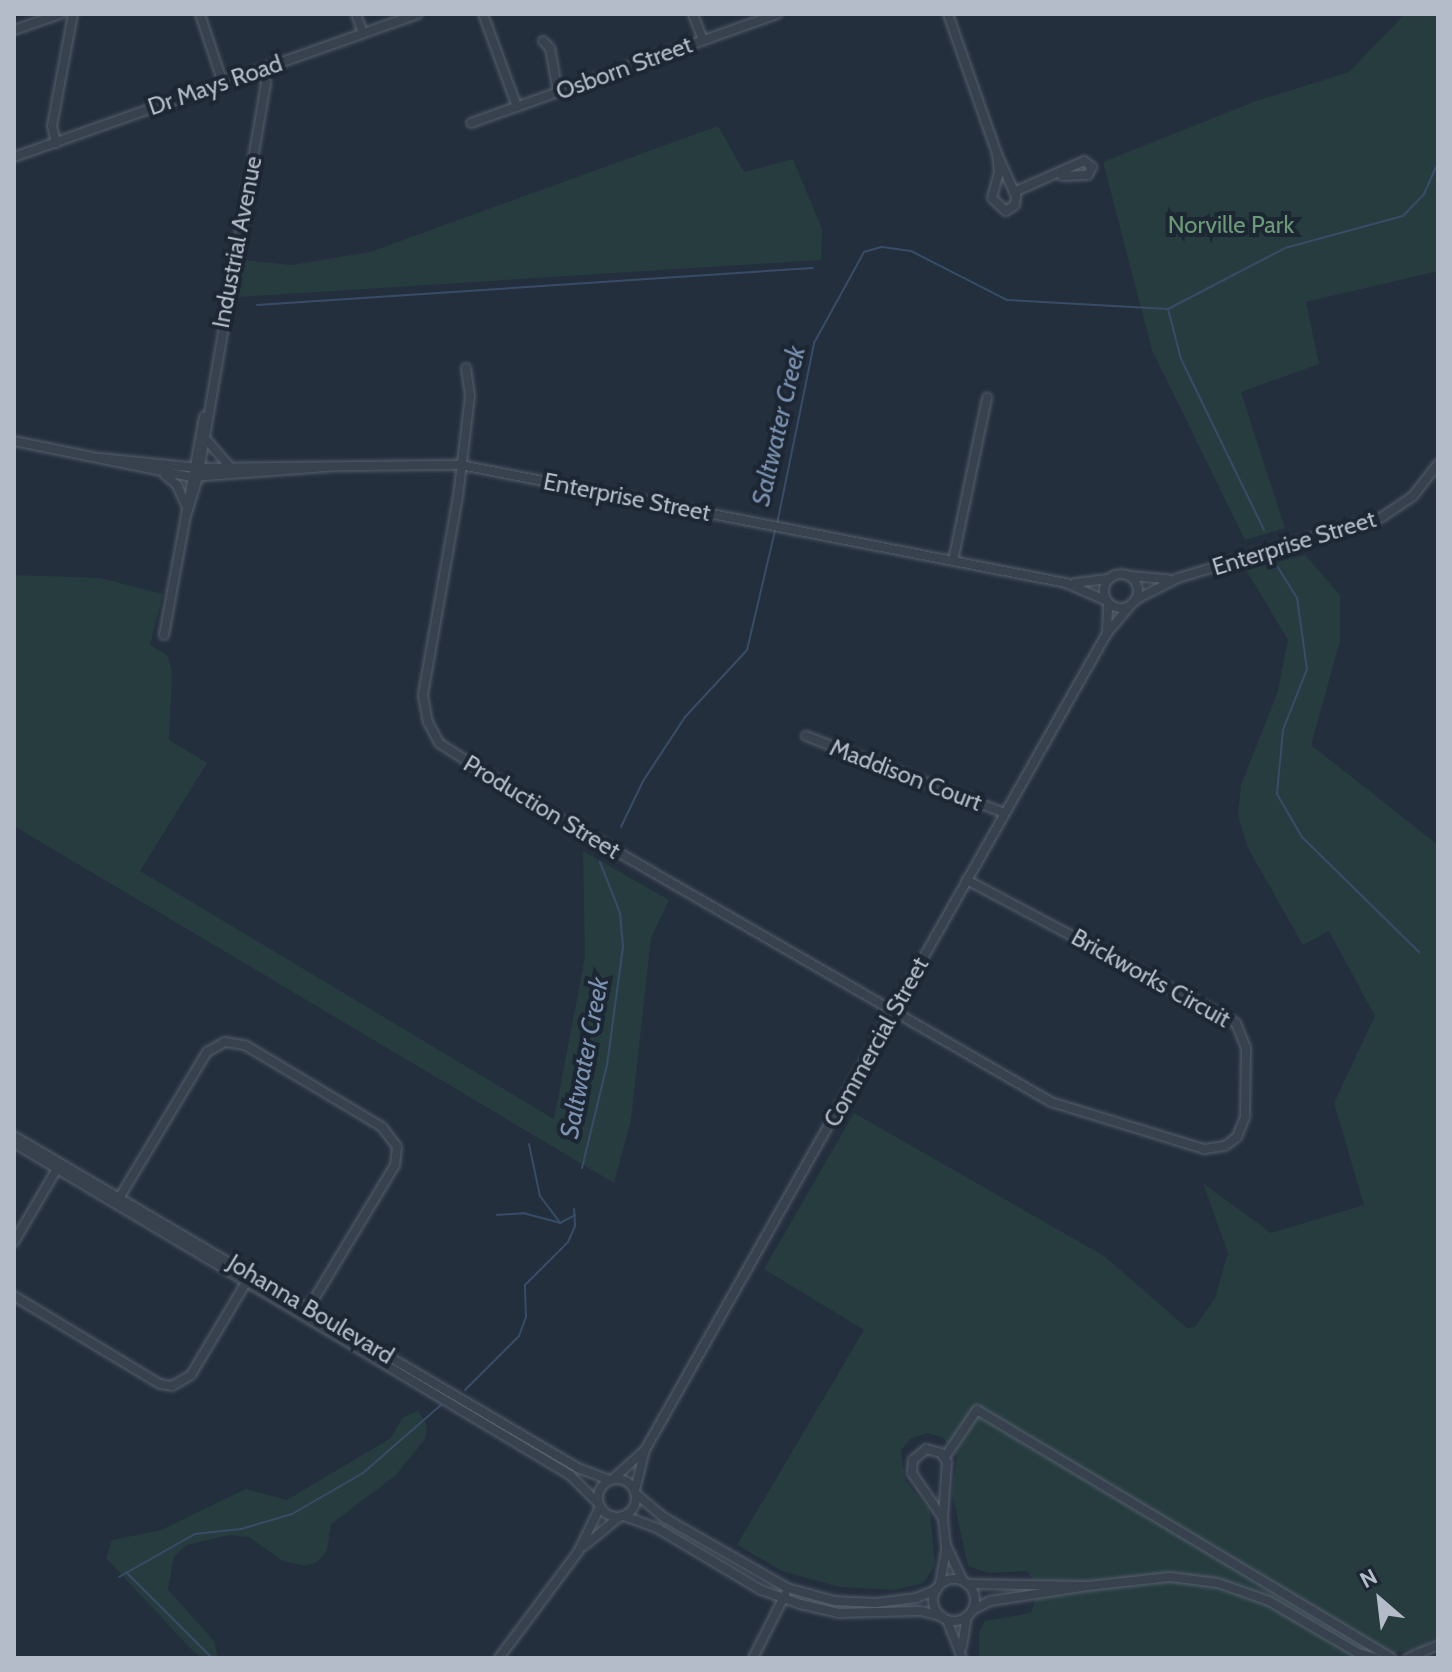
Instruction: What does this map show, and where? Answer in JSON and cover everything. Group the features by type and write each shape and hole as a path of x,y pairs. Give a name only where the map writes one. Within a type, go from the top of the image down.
{"street":[{"path":"14,30 60,14"},
{"path":"56,143 52,126 73,14"},
{"path":"200,14 223,83"},
{"path":"356,14 363,33"},
{"name":"Dr Mays Road","path":"14,157 417,14"},
{"path":"483,14 517,107"},
{"path":"693,14 703,40"},
{"name":"Osborn Street","path":"471,123 777,14"},
{"path":"948,14 997,154 1014,192 1013,208 1003,211 994,205 997,154"},
{"path":"543,41 550,48 558,92"},
{"name":"Industrial Avenue","path":"164,635 266,83 261,69"},
{"path":"1014,192 1062,176"},
{"name":"Production Street","path":"466,368 470,393 461,465 423,695 428,722 439,743 892,1013"},
{"path":"953,561 987,398"},
{"name":"Industrial Avenue","path":"194,472 195,446 205,416"},
{"path":"203,436 230,467"},
{"name":"Enterprise Street","path":"14,441 162,474 316,472 328,467"},
{"path":"169,465 186,459 195,446"},
{"name":"Enterprise Street","path":"101,458 169,465 194,472 230,467 461,465 1066,583 1107,602"},
{"name":"Enterprise Street","path":"1129,576 1148,581 1178,578 1382,517 1413,496 1438,464"},
{"path":"162,474 177,485 186,510"},
{"path":"1129,576 1137,585 1133,602 1120,608 1107,602 1108,579 1129,576"},
{"name":"Enterprise Street","path":"1133,602 1178,578"},
{"name":"Enterprise Street","path":"1066,583 1108,579"},
{"name":"Commercial Street","path":"1107,602 1107,633"},
{"name":"Commercial Street","path":"636,1492 645,1450 1107,633 1133,602"},
{"name":"Maddison Court","path":"806,736 1005,813"},
{"name":"Brickworks Circuit","path":"892,1013 1069,1109 1204,1149 1225,1146 1241,1131 1246,1048 1236,1023 967,880"},
{"path":"115,1205 214,1046 230,1041 245,1045 329,1095 387,1131 397,1156 303,1317"},
{"name":"Johanna Boulevard","path":"14,1136 115,1205 570,1475 599,1505"},
{"name":"Johanna Boulevard","path":"14,1143 120,1196 593,1477 612,1479"},
{"path":"14,1242 59,1165"},
{"path":"14,1296 160,1384 172,1386 191,1375 251,1273"},
{"path":"962,1657 944,1618 934,1606 946,1545 943,1518 945,1457 977,1410 1391,1658"},
{"path":"943,1518 911,1466 926,1449 945,1457"},
{"name":"Commercial Street","path":"612,1479 645,1450"},
{"path":"499,1658 578,1552 599,1505 600,1488 612,1479 626,1480 665,1518 787,1588 835,1601 876,1603 916,1598 938,1587 965,1582 1088,1586"},
{"path":"578,1552 634,1507 636,1492"},
{"path":"599,1505 657,1528 784,1599 838,1613 921,1611 944,1618 970,1613 990,1601 1170,1577 1234,1587 1375,1658"},
{"path":"946,1545 975,1596 962,1657"},
{"path":"753,1658 787,1588"},
{"path":"1408,1658 1438,1645"}],"green space":[{"name":"Norville Park","path":"1405,14 1438,14 1438,271 1306,302 1319,364 1241,392 1285,528 1245,540 1152,350 1103,162 1256,101 1349,72"},
{"path":"718,126 744,172 793,159 822,229 821,260 237,297 243,260 292,265 370,252"},
{"path":"1305,555 1340,595 1340,641 1311,745 1438,845 1438,1636 1420,1648 1394,1653 1399,1658 979,1658 979,1633 985,1621 1031,1613 1039,1588 1027,1571 989,1573 968,1566 952,1493 957,1456 942,1437 927,1433 910,1439 901,1450 905,1480 930,1511 935,1565 924,1583 895,1590 840,1587 782,1571 737,1545 864,1330 764,1269 854,1113 1104,1256 1187,1328 1195,1327 1215,1298 1228,1253 1203,1183 1271,1233 1364,1205 1334,1103 1375,1016 1329,931 1303,945 1248,848 1238,816 1241,785 1277,694 1288,640 1246,570"},
{"path":"14,575 100,578 163,594 150,645 168,656 172,672 169,740 207,763 140,871 554,1119 585,957 583,851 669,900 651,938 631,1120 614,1183 14,826"},
{"path":"418,1411 427,1425 425,1439 396,1475 331,1524 327,1551 317,1562 305,1566 283,1561 249,1537 229,1535 187,1545 174,1556 168,1590 214,1641 218,1658 202,1658 192,1650 106,1558 112,1540 161,1530 246,1489 287,1500 391,1438 402,1418"}],"waterway":[{"name":"Saltwater Creek","path":"777,524 814,343 864,252 882,247 911,251 1007,300 1168,309 1285,248 1403,216 1424,194 1438,163"},
{"path":"257,305 813,268"},
{"path":"1168,309 1181,359 1264,530"},
{"name":"Saltwater Creek","path":"621,827 643,781 685,717 747,650 775,531"},
{"path":"1277,566 1297,598 1307,669 1283,730 1277,794 1302,837 1419,952"},
{"name":"Saltwater Creek","path":"582,1168 607,1065 623,947 620,913 600,862"},
{"path":"529,1144 540,1196 560,1223 575,1215"},
{"name":"Saltwater Creek","path":"465,1390 519,1336 526,1317 525,1285 568,1242 575,1226 574,1209"},
{"path":"497,1215 523,1213 560,1223"},
{"name":"Saltwater Creek","path":"119,1577 195,1534 241,1529 292,1514 363,1473 441,1405"},
{"path":"126,1572 212,1658"}]}
